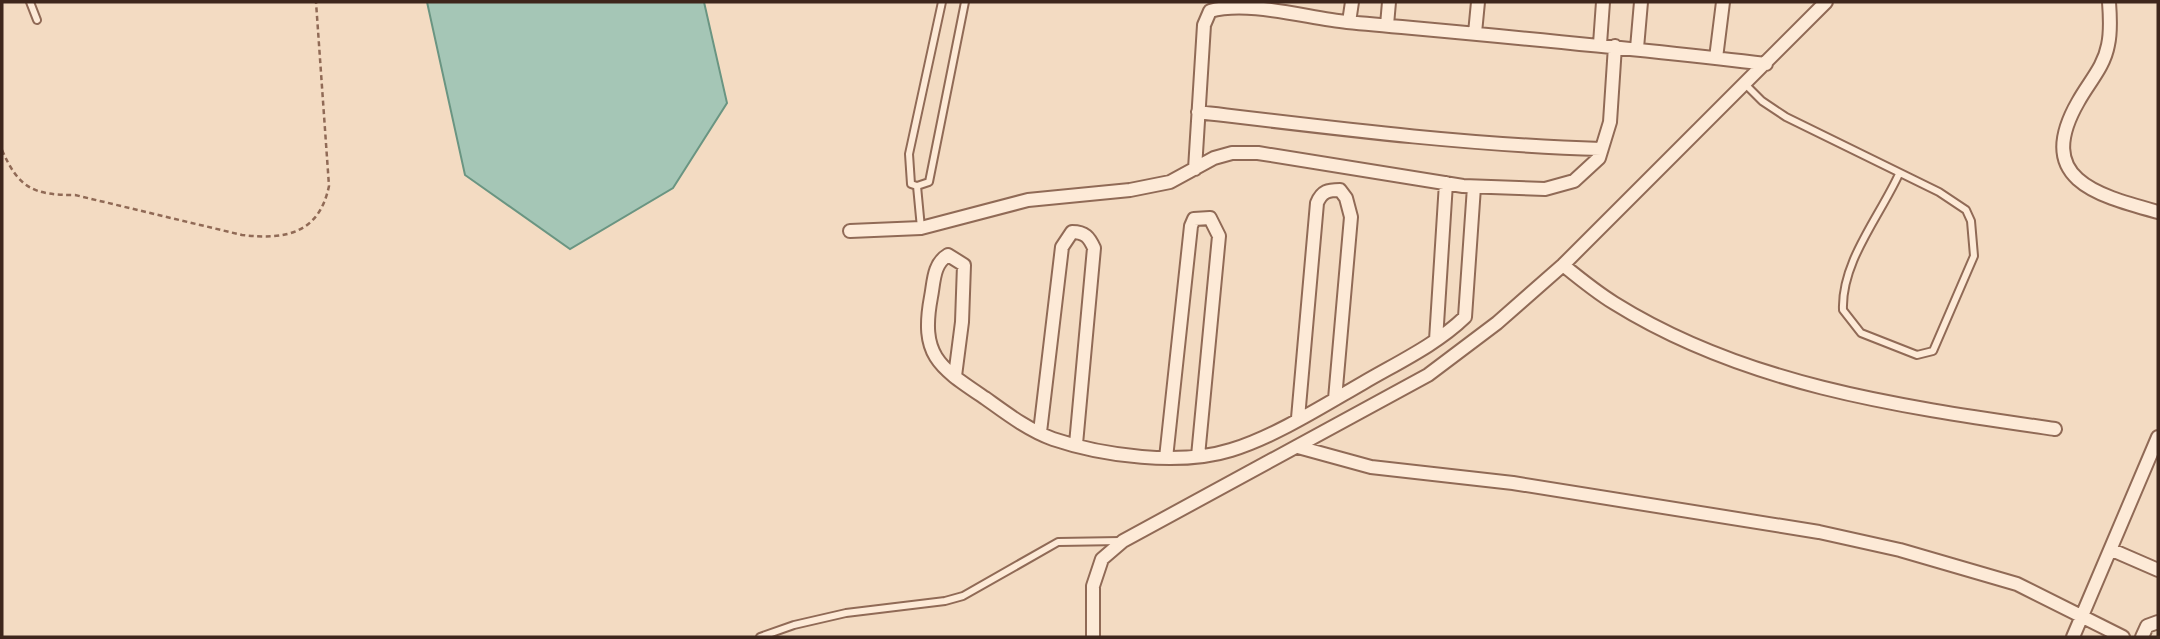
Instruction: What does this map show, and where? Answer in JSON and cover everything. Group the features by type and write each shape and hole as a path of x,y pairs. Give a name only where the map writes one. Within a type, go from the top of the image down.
{"street":[{"path":"1349,22 1352,2"},
{"path":"1387,25 1389,2"},
{"path":"1475,33 1478,2"},
{"path":"1600,44 1603,2"},
{"path":"1637,48 1641,2"},
{"path":"1716,58 1723,2"},
{"path":"1093,637 1093,586 1102,559 1123,541 1428,375 1497,323 1563,265 1826,2"},
{"path":"2109,2 2109,44 2100,69 2078,103 2066,131 2064,151 2069,173 2098,192 2158,212"},
{"path":"1195,169 1204,25 1210,11 1226,6 1349,22 1600,44 1766,64"},
{"path":"850,231 921,228 1028,200 1130,190 1170,182 1231,153 1258,153 1474,187 1545,189 1574,181 1599,158 1610,122 1615,46"},
{"path":"1198,112 1397,135 1532,147 1601,149"},
{"path":"1436,340 1446,183"},
{"path":"955,376 962,322 964,265 948,255 937,266 926,330 929,347 941,366 955,376 1040,432 1076,444 1166,458 1232,450 1335,399 1436,340 1465,317 1474,187"},
{"path":"1298,418 1317,202 1321,194 1328,190 1340,190 1351,217 1335,399"},
{"path":"1166,458 1191,226 1194,219 1201,216 1210,218 1219,236 1198,456"},
{"path":"1040,432 1062,247 1072,232 1081,232 1089,237 1094,248 1076,444"},
{"path":"1563,265 1613,303 1638,317 1760,369 1828,391 1917,409 2054,429"},
{"path":"2073,637 2158,437"},
{"path":"1298,447 1371,467 1513,483 1819,532 1980,571 2046,596 2123,637"},
{"path":"2112,550 2158,570"},
{"path":"2142,637 2147,626 2158,622"}],"lane":[{"path":"30,2 37,20"},
{"path":"942,2 909,154 909,176 911,184 917,186 929,182 965,2"},
{"path":"1745,84 1762,101 1786,117 1957,202 1966,210 1973,230 1974,256 1933,351 1925,355 1917,355 1861,333 1843,310 1846,284 1860,249 1899,174"},
{"path":"917,186 921,228"},
{"path":"760,637 794,625 846,613 945,601 963,596 1058,542 1123,541"}],"path":[{"path":"2,150 9,167 26,188 50,195 75,195 242,235 267,238 287,235 312,222 325,205 329,186 316,2"}],"shaded area":[{"path":"427,2 704,2 727,103 673,188 570,249 465,175"}]}
